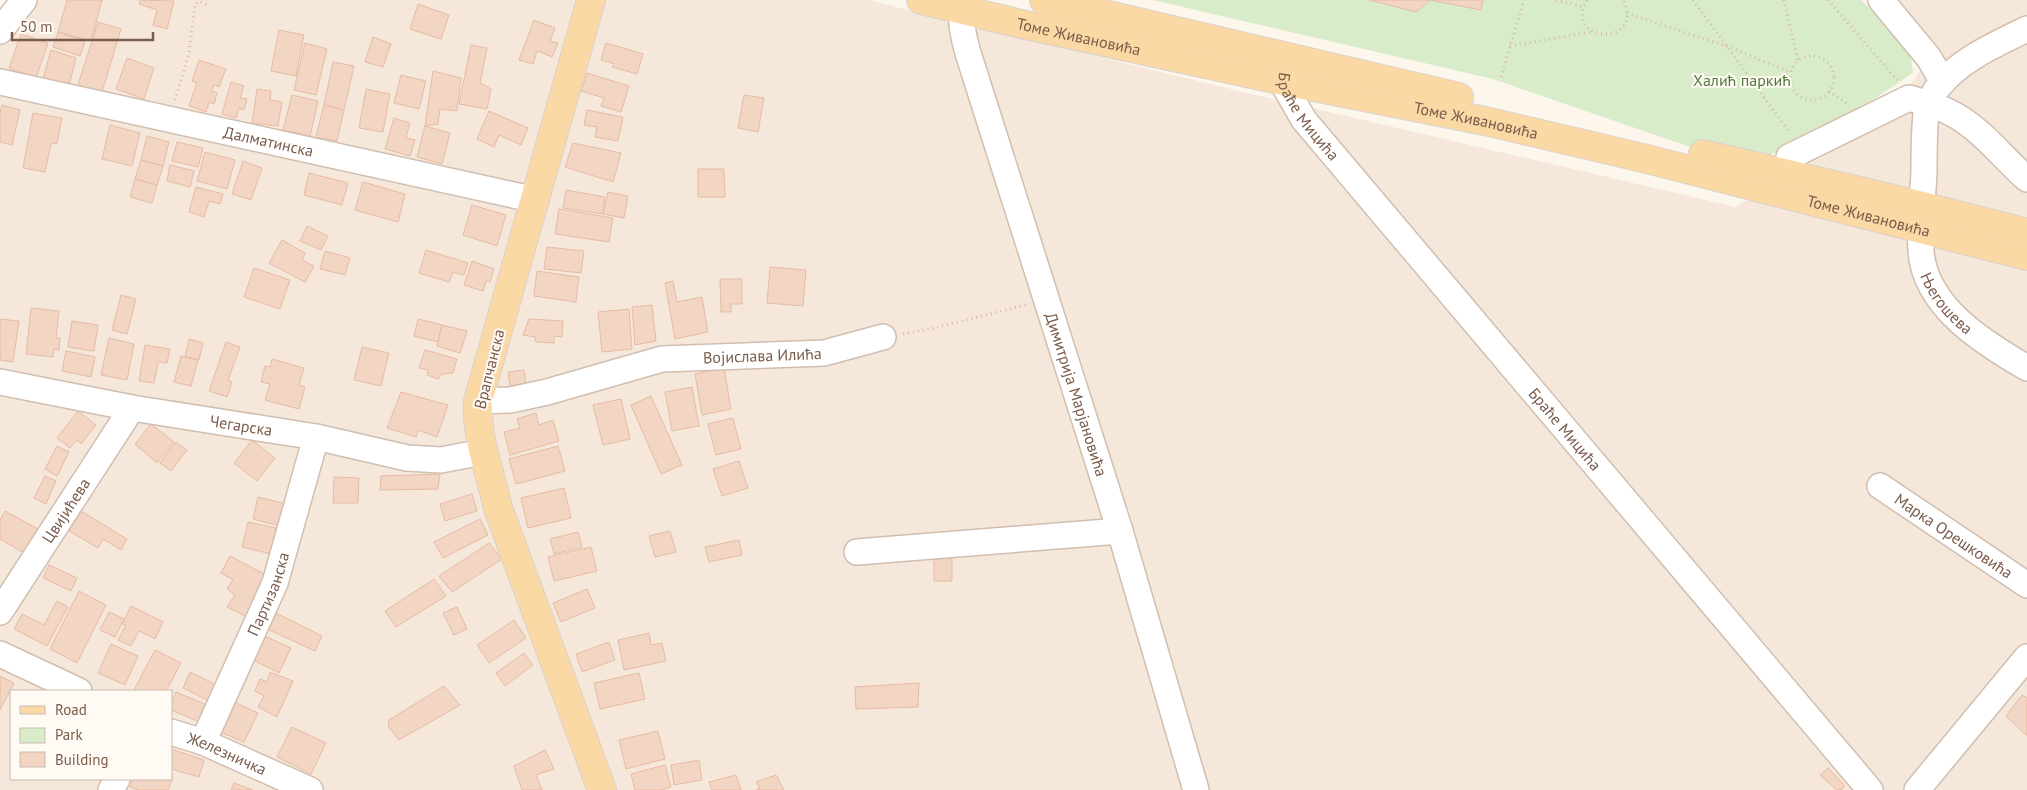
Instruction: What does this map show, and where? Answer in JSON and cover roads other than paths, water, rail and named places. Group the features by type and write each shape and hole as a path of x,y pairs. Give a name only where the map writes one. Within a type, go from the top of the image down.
{"main road":[{"name":"Врапчанска","path":"591,0 478,401 477,419 483,452 498,508 602,790"},
{"name":"Томе Живановића","path":"921,0 962,5 1286,69 1922,217 2027,233"},
{"name":"Томе Живановића","path":"1044,0 1286,69"},
{"name":"Томе Живановића","path":"1922,217 2027,256"}],"street":[{"path":"0,31 24,0"},
{"path":"1880,0 1929,58 1943,82"},
{"name":"Димитрија Марјановића","path":"962,5 961,23 968,53 1120,531 1196,790"},
{"path":"1795,154 1918,101 1979,54 2027,29"},
{"name":"Браће Мицића","path":"1286,69 1288,95 1304,120 1870,790"},
{"name":"Далматинска","path":"0,82 536,200"},
{"path":"1918,101 1949,112 1982,135 2027,179"},
{"name":"Његошева","path":"1918,101 1922,217 1921,253 1925,270 1942,304 1950,314 2027,368"},
{"name":"Војислава Илића","path":"478,401 510,400 547,392 662,359 824,353 883,337"},
{"name":"Чегарска","path":"0,382 132,408 316,437 385,453 429,460 483,452"},
{"name":"Цвијићева","path":"0,612 132,408"},
{"name":"Партизанска","path":"203,742 275,583 316,437"},
{"name":"Марка Орешковића","path":"1880,486 2027,585"},
{"path":"857,552 1120,531"},
{"path":"0,654 77,690"},
{"path":"1917,790 2027,657"},
{"name":"Железничка","path":"172,732 203,742 310,790"}],"park label":[{"name":"Халић паркић","path":"1742,80"}]}
